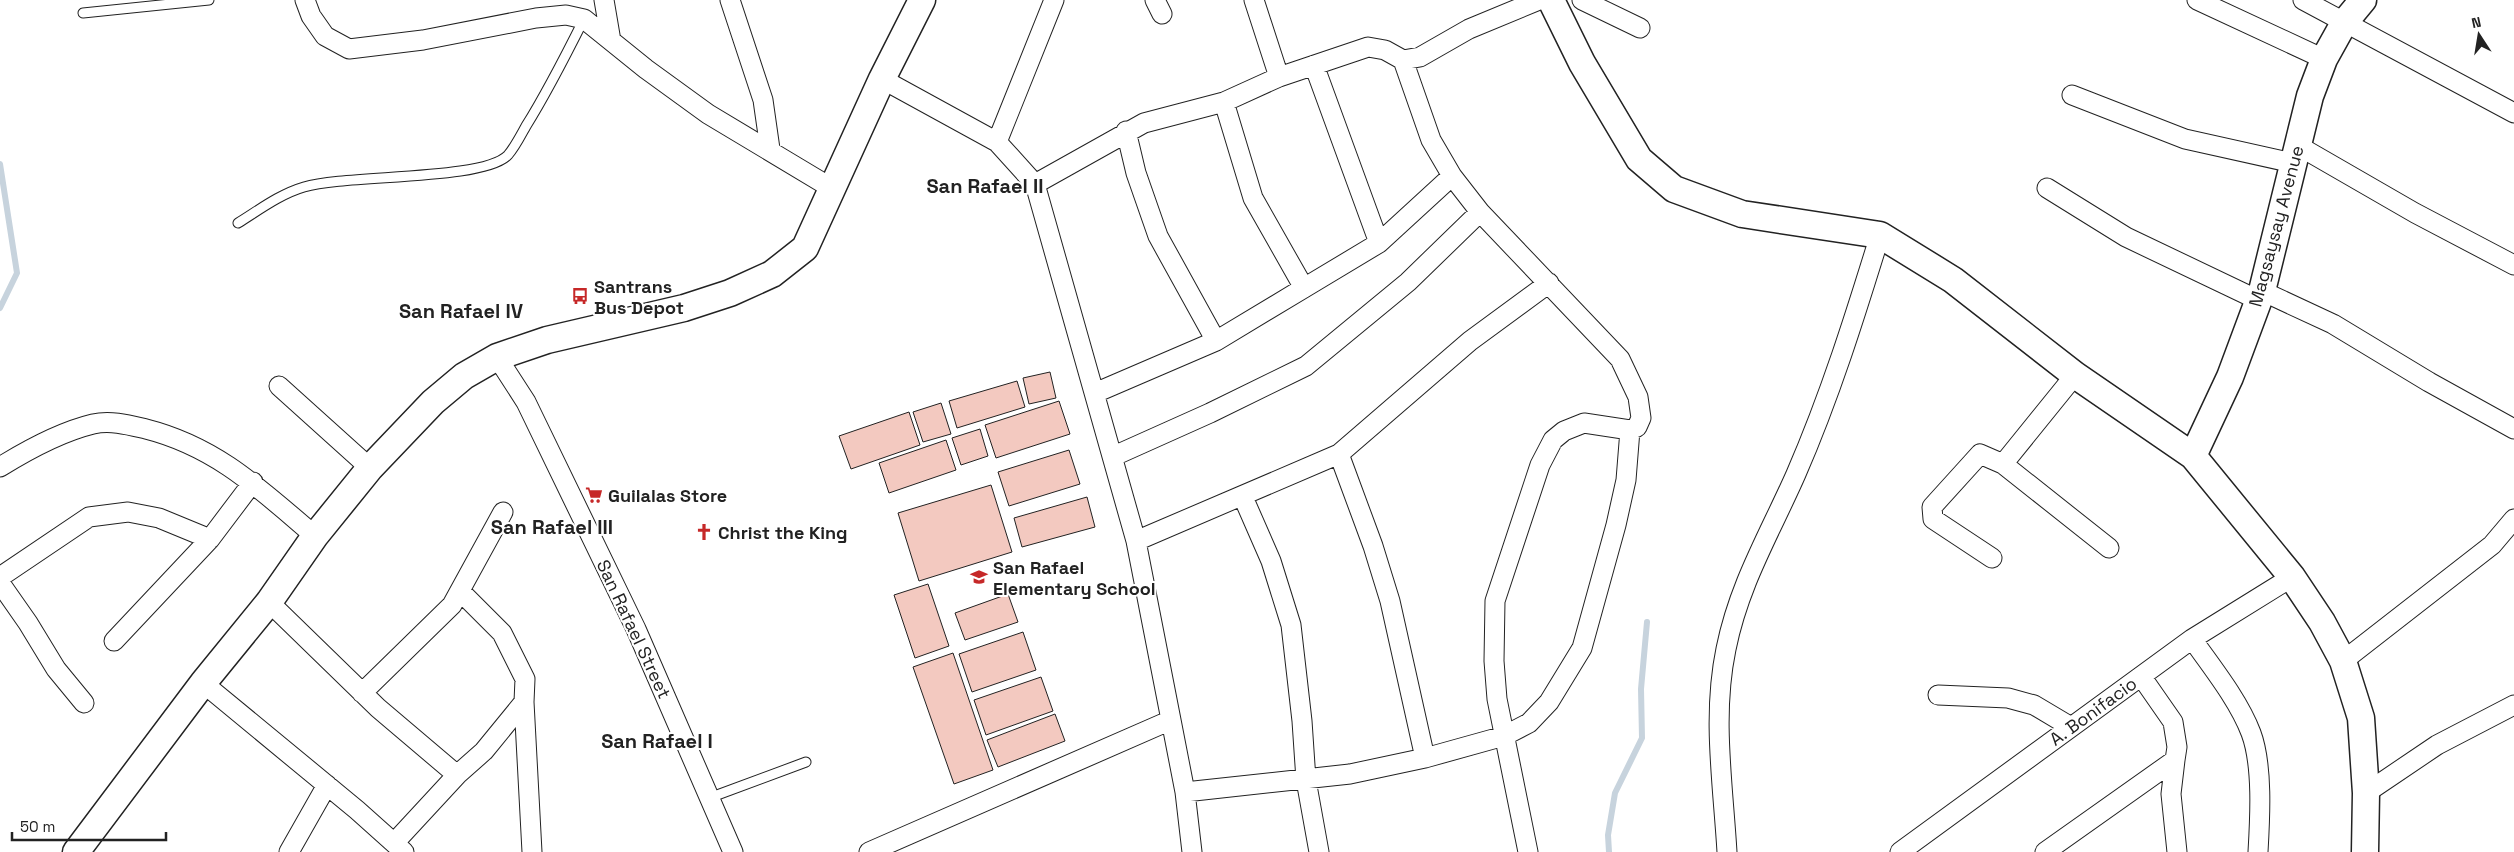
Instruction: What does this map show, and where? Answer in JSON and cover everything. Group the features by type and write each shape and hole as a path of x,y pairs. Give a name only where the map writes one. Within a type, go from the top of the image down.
{"street":[{"path":"305,0 311,16 325,36 349,49 423,40 536,18 566,15 584,18 611,41 708,114 770,149 833,189"},
{"path":"604,0 611,41"},
{"path":"730,0 764,100 770,149"},
{"path":"76,852 203,683 269,602 315,536 370,468 433,402 464,376 497,357 547,340 684,308 730,293 772,274 806,248 882,80 922,0"},
{"path":"997,142 1054,0"},
{"path":"1254,0 1279,77"},
{"path":"1035,184 1126,131 1144,123 1224,102 1279,77 1368,47 1385,50 1403,60 1420,57 1469,29 1539,0"},
{"path":"1551,0 1582,63 1639,159 1674,189 1742,214 1880,235 1953,280 2075,375 2194,456 2292,577 2322,622 2343,661 2361,718 2366,793 2364,852"},
{"path":"1582,0 1640,28"},
{"path":"2197,0 2324,59"},
{"path":"2303,0 2514,113"},
{"name":"Magsaysay Avenue","path":"2194,456 2230,377 2260,296 2283,213 2295,154 2310,96 2324,59 2344,23 2363,0"},
{"path":"1403,60 1431,140 1452,176 1480,212 1620,359 1638,397 1641,418 1637,427 1630,430 1584,423 1564,431 1553,440 1540,465 1494,601 1494,661 1497,699 1528,852"},
{"path":"1314,65 1379,243"},
{"path":"882,80 997,142 1035,184 1114,456 1136,541 1185,792 1192,852"},
{"path":"2072,95 2185,139 2295,154 2415,213 2514,265"},
{"path":"1224,102 1253,198 1275,240 1304,288"},
{"path":"1126,131 1136,173 1158,236 1216,341"},
{"path":"1095,393 1216,341 1379,243 1452,176"},
{"path":"2047,188 2126,237 2260,296 2332,324 2429,382 2514,429"},
{"path":"1114,456 1210,413 1306,366 1408,282 1480,212"},
{"path":"1727,852 1719,718 1726,649 1742,588 1796,473 1837,374 1880,235"},
{"path":"1136,541 1339,454 1470,341 1549,283"},
{"name":"San Rafael Street","path":"497,357 526,402 623,602 732,852"},
{"path":"2004,464 2075,375"},
{"path":"279,386 370,468"},
{"path":"0,467 27,450 65,433 95,424 123,423 179,438 219,460 253,482 315,536"},
{"path":"1185,792 1350,774 1425,758 1504,736 1529,723 1549,702 1582,648 1616,525 1626,480 1630,430"},
{"path":"1339,454 1373,546 1390,601 1425,758"},
{"path":"1992,558 1933,519 1932,507 1980,454 2004,464 2109,548"},
{"path":"114,641 210,539 253,482"},
{"path":"1243,496 1271,560 1290,625 1302,721 1306,780 1319,852"},
{"path":"0,577 89,517 128,512 159,518 210,539"},
{"path":"362,693 452,605 503,512"},
{"path":"2343,661 2492,545 2514,519"},
{"name":"A. Bonifacio","path":"1900,852 2192,639 2292,577"},
{"path":"0,583 28,623 56,669 84,703"},
{"path":"460,591 502,632 525,679 524,702 532,852"},
{"path":"269,602 362,693 458,775"},
{"path":"2192,639 2225,686 2251,732 2255,746 2260,806 2258,852"},
{"path":"2141,676 2173,722 2177,747 2171,794 2177,852"},
{"path":"203,683 400,847 458,775 484,751 524,702"},
{"path":"1938,695 2008,698 2034,705 2071,727"},
{"path":"2366,793 2437,745 2514,705"},
{"path":"869,852 1171,720"},
{"path":"2045,852 2176,760"},
{"path":"288,852 327,785"}],"lane":[{"path":"83,13 209,0"},
{"path":"238,223 280,197 304,187 352,179 460,171 490,166 508,155 548,90 584,18"},
{"path":"709,798 806,762"}],"building":[{"path":"1050,372 1056,398 1029,404 1023,378"},
{"path":"1017,381 1025,407 957,428 949,401"},
{"path":"1059,401 1070,434 996,458 985,425"},
{"path":"941,403 951,434 923,442 913,412"},
{"path":"909,412 920,445 851,469 839,436"},
{"path":"980,429 988,456 961,465 952,438"},
{"path":"946,440 956,470 889,493 879,463"},
{"path":"1069,450 1080,484 1009,506 998,472"},
{"path":"991,485 1012,552 919,581 898,513"},
{"path":"1087,497 1095,527 1022,547 1014,518"},
{"path":"928,584 949,646 915,658 894,595"},
{"path":"1008,594 1018,622 965,640 955,613"},
{"path":"1023,632 1036,670 972,692 959,654"},
{"path":"953,653 993,770 954,784 913,667"},
{"path":"1041,677 1053,711 986,735 974,700"},
{"path":"1055,714 1065,741 998,767 987,740"}],"waterway":[{"path":"0,164 17,273 0,308"},
{"path":"1609,852 1608,835 1615,793 1642,738 1641,689 1647,622"}],"place":[{"name":"Santrans Bus Depot","path":"580,296"},
{"name":"Guilalas Store","path":"594,495"},
{"name":"Christ the King","path":"704,532"},
{"name":"San Rafael Elementary School","path":"979,577"}],"district":[{"name":"San Rafael II","path":"985,186"},
{"name":"San Rafael IV","path":"461,311"},
{"name":"San Rafael III","path":"552,527"},
{"name":"San Rafael I","path":"657,741"}]}
